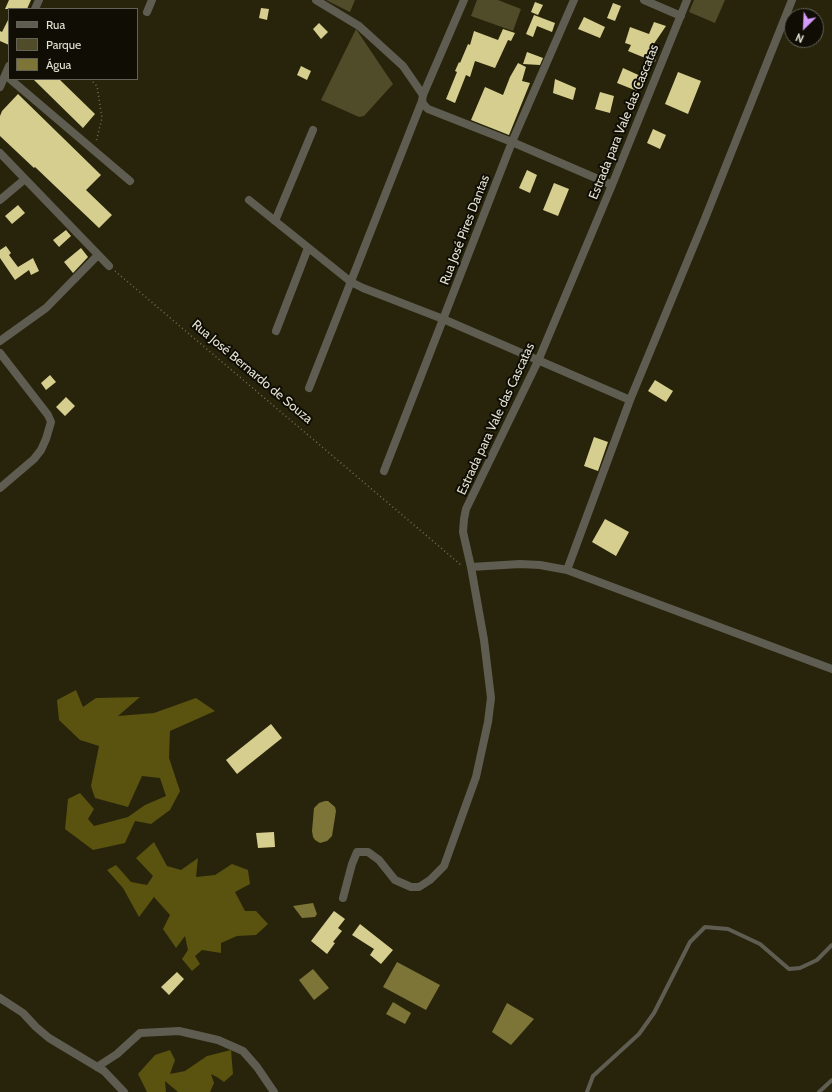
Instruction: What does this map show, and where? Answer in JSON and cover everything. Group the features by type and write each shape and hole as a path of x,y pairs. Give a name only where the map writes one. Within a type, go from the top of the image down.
{"street":[{"path":"147,12 152,0"},
{"path":"316,0 360,26 403,66 423,98 424,105 428,109 512,142 612,185"},
{"path":"310,388 423,98 464,0"},
{"name":"Rua José Pires Dantas","path":"384,471 512,142 574,0"},
{"path":"644,0 681,16"},
{"name":"Estrada para Vale das Cascatas","path":"343,898 352,864 357,852 368,852 379,860 395,880 411,887 419,887 430,880 444,866 476,777 488,722 491,698 484,640 472,571 463,532 466,508 538,360 612,185 687,0"},
{"path":"567,570 630,400 792,0"},
{"path":"0,87 8,78"},
{"path":"10,80 130,181"},
{"path":"275,221 313,130"},
{"path":"0,153 109,266"},
{"path":"0,200 25,179"},
{"path":"249,200 351,282 443,319 630,400"},
{"path":"276,331 308,248"},
{"path":"0,341 46,308 98,255"},
{"path":"0,353 48,415 51,422 42,450 0,488"},
{"path":"472,571 520,564 540,565 567,570 832,669"},
{"path":"0,998 23,1013 49,1038 97,1066 124,1092"},
{"path":"97,1066 117,1054 140,1033 179,1031 218,1040 243,1051 257,1067 274,1092"}],"lane":[{"path":"587,1092 593,1076 639,1034 654,1013 690,942 705,927 728,929 760,944 789,969 800,968 817,960 832,946"},
{"path":"818,1092 832,1080"}],"path":[{"path":"91,80 97,86 102,118 94,150"},
{"name":"Rua José Bernardo de Souza","path":"109,266 472,571"}],"green space":[{"path":"326,0 355,0 350,12"},
{"path":"477,0 498,0 521,9 513,31 471,16"},
{"path":"694,0 725,0 715,23 689,12"},
{"path":"356,29 393,84 364,116 359,117 321,100"}],"shaded area":[{"path":"76,690 83,707 96,698 140,697 118,716 154,713 196,698 215,711 170,731 169,758 180,791 170,810 151,824 135,821 125,843 93,850 65,829 68,799 80,793 94,809 88,819 94,826 128,817 145,805 166,796 160,778 142,776 128,807 95,798 91,786 99,746 80,740 59,720 57,700"},
{"path":"154,842 167,866 181,870 198,858 196,877 215,875 232,864 248,870 250,884 235,892 245,911 256,911 268,924 256,935 237,936 221,943 221,953 202,950 195,956 200,964 192,971 182,959 188,950 185,936 176,948 163,929 170,915 154,897 139,917 123,888 107,870 116,865 131,882 147,885 153,876 136,858"},
{"path":"170,1050 175,1060 170,1074 185,1071 207,1056 231,1050 233,1074 224,1082 211,1074 214,1083 210,1092 178,1092 165,1081 166,1092 147,1092 138,1074 155,1055"}],"water":[{"path":"328,801 335,807 336,811 332,836 327,841 320,843 313,837 312,831 314,808 319,803"},
{"path":"313,903 317,914 315,917 302,918 293,906"},
{"path":"397,962 440,985 426,1010 383,987"},
{"path":"313,969 329,988 314,1000 299,980"},
{"path":"393,1002 411,1013 405,1024 386,1014"},
{"path":"507,1003 534,1019 511,1045 492,1032"}],"building":[{"path":"9,0 31,0 27,8 5,9"},
{"path":"535,2 543,5 538,15 531,12"},
{"path":"613,3 621,6 615,21 607,18"},
{"path":"261,8 269,9 267,20 259,18"},
{"path":"534,15 555,23 552,32 537,26 533,37 526,34"},
{"path":"584,17 605,27 600,38 578,29"},
{"path":"8,20 8,45 0,41 0,31 2,32"},
{"path":"654,22 666,26 649,51 657,54 655,62 628,51 631,45 625,43 630,27 649,34"},
{"path":"319,23 328,32 321,39 313,29"},
{"path":"503,29 515,33 511,41 508,40 495,68 475,61 470,77 466,75 455,103 446,99 457,72 455,71 468,44 470,45 474,31 498,40"},
{"path":"527,52 543,58 540,65 523,64"},
{"path":"518,63 526,67 522,81 530,83 509,135 471,120 485,87 503,95 510,77"},
{"path":"301,66 311,71 307,80 297,75"},
{"path":"623,68 645,78 640,91 617,83"},
{"path":"678,72 701,81 688,114 665,104"},
{"path":"555,79 576,88 573,100 553,93"},
{"path":"34,80 60,80 95,114 83,128"},
{"path":"600,92 614,96 610,113 595,109"},
{"path":"18,94 101,175 86,190 112,215 99,228 0,136 0,116 2,111"},
{"path":"653,129 666,135 660,149 647,143"},
{"path":"527,170 537,175 530,193 519,188"},
{"path":"554,183 569,189 558,216 543,210"},
{"path":"18,205 25,213 12,224 5,216"},
{"path":"66,230 71,236 59,247 53,240"},
{"path":"6,246 11,253 9,255 18,267 33,258 39,271 31,275 29,270 15,280 0,258 0,250"},
{"path":"81,248 88,257 73,273 64,262"},
{"path":"50,375 56,382 46,390 41,383"},
{"path":"655,380 673,391 666,402 648,391"},
{"path":"66,397 75,406 65,416 56,407"},
{"path":"594,437 608,442 598,471 584,466"},
{"path":"605,519 629,532 616,556 592,542"},
{"path":"271,724 282,738 237,774 226,760"},
{"path":"274,832 275,847 258,848 256,833"},
{"path":"334,911 345,919 338,928 342,931 333,942 335,943 327,954 311,941"},
{"path":"360,924 393,950 381,964 370,955 374,949 352,935"},
{"path":"177,972 184,979 169,995 161,987"}]}
